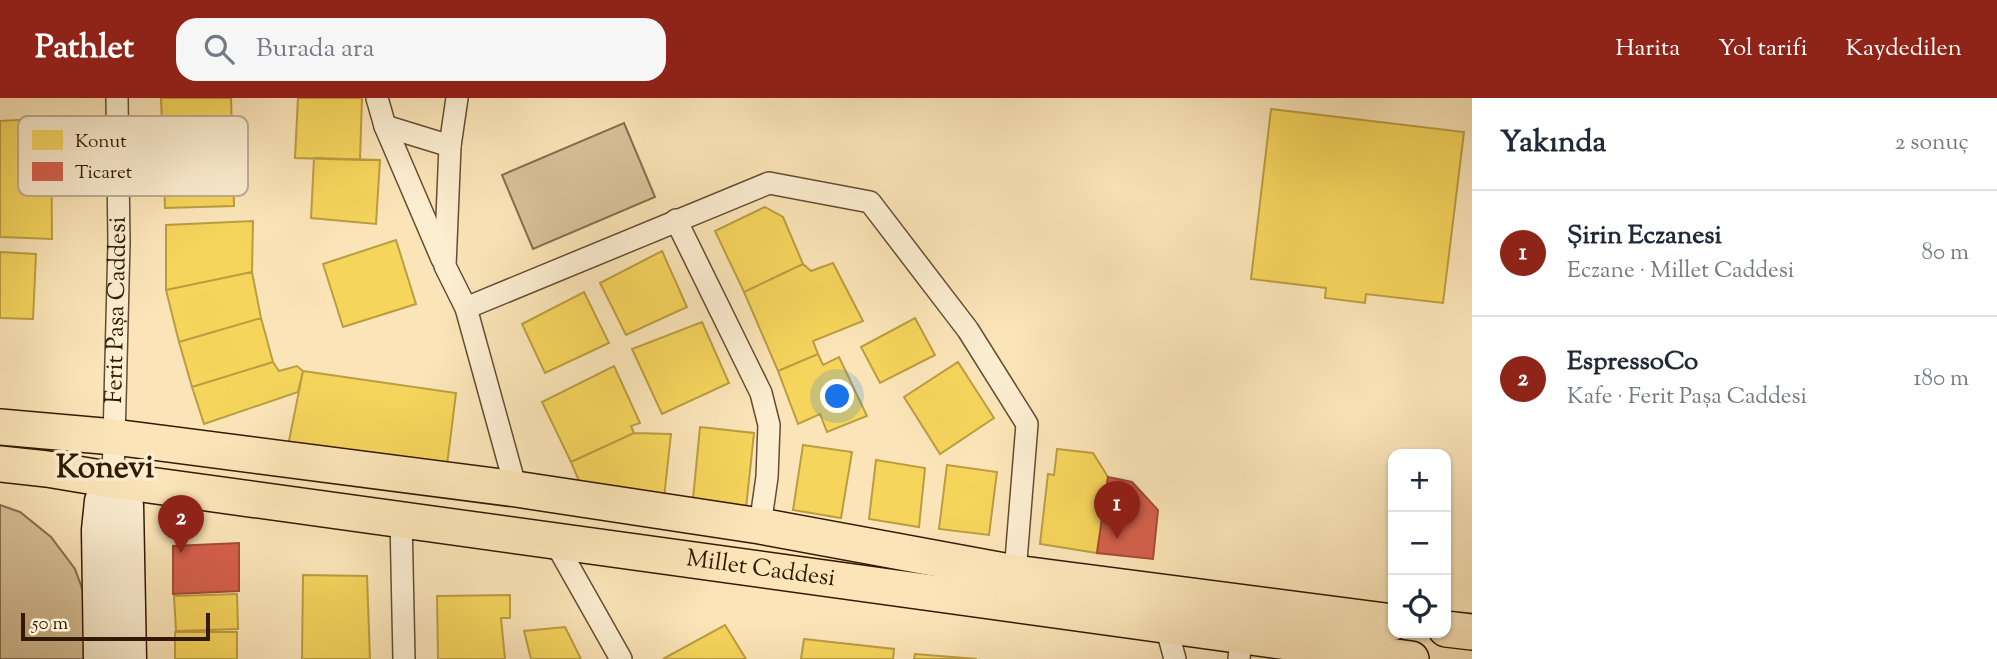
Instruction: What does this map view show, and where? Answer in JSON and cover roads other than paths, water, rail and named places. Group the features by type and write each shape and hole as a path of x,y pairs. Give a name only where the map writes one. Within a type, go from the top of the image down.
{"main road":[{"name":"Millet Caddesi","path":"0,427 114,437 516,489 760,526 1015,573 1388,621"},
{"name":"Millet Caddesi","path":"0,464 47,468 113,480 555,542 1170,643 1411,659"},
{"name":"Ferit Paşa Caddesi","path":"100,659 98,530 101,501 113,480"},
{"name":"Ferit Paşa Caddesi","path":"113,480 127,505 130,659"}],"street":[{"name":"Ferit Paşa Caddesi","path":"117,98 117,116"},
{"path":"377,98 385,126 444,266 466,309 516,489"},
{"path":"444,266 450,146 457,98"},
{"path":"385,126 450,146"},
{"path":"466,309 769,183 870,202 968,330 1027,424 1015,573"},
{"name":"Ferit Paşa Caddesi","path":"113,480 118,196"},
{"path":"676,220 761,393 769,425 767,477 760,526"},
{"path":"401,519 404,659"},
{"path":"555,542 621,659"}],"place":[{"name":"Şirin Eczanesi","path":"1117,539"},
{"name":"EspressoCo","path":"181,553"}],"district":[{"name":"Konevi","path":"105,469"}]}
